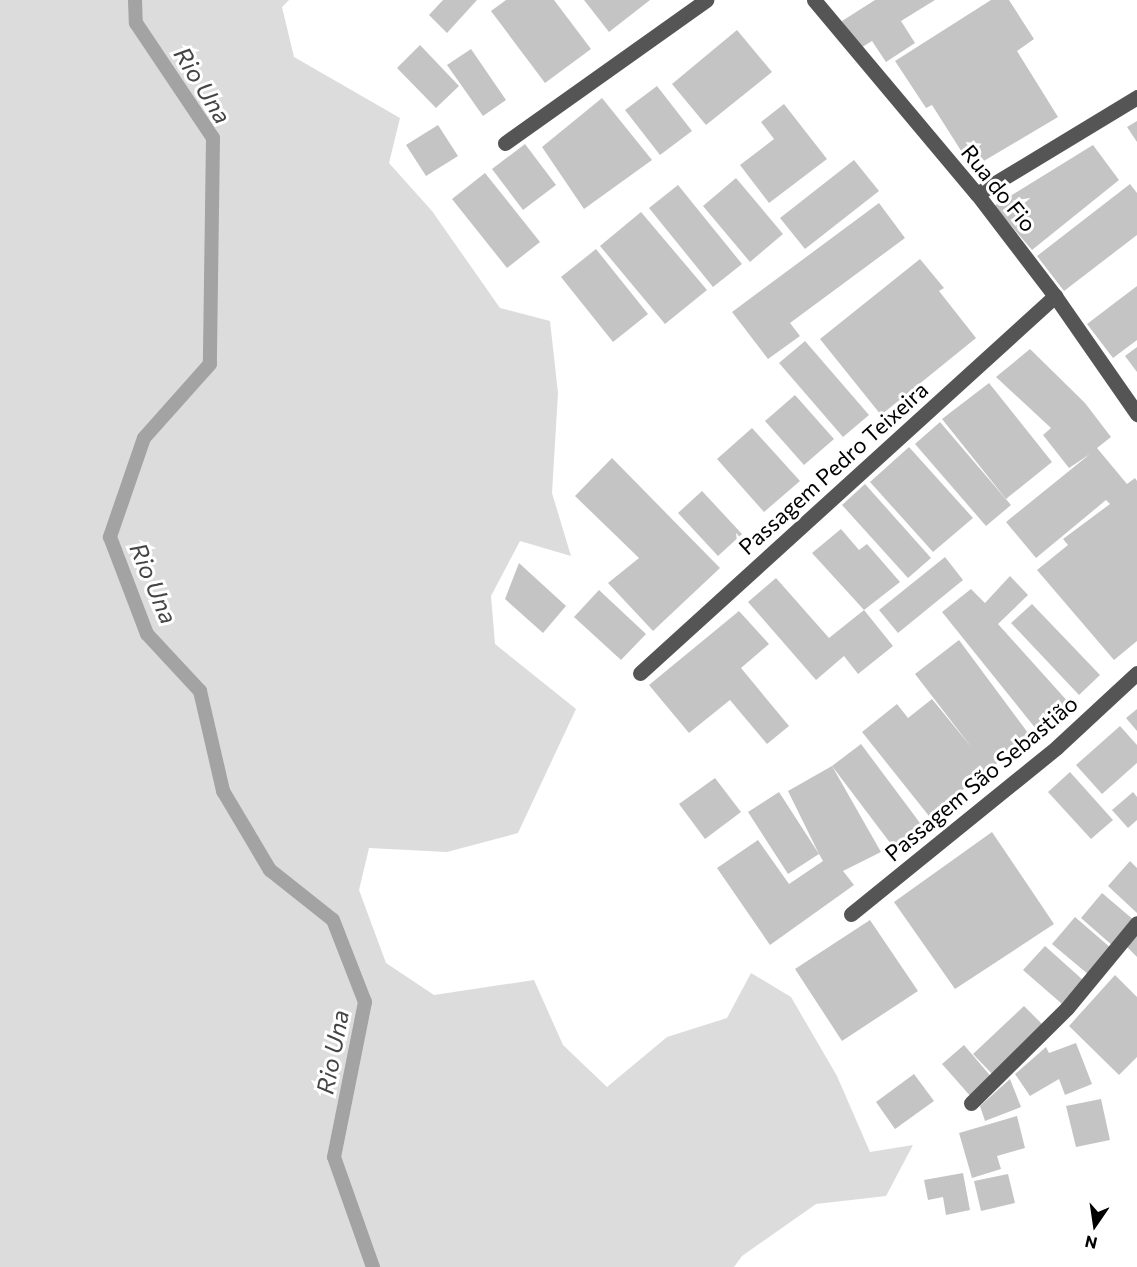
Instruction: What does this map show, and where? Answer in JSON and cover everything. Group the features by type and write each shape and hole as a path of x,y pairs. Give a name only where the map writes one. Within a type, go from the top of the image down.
{"street":[{"path":"505,143 706,0"},
{"name":"Rua do Fio","path":"814,0 977,194 1055,296 1137,414"},
{"path":"977,194 1137,97"},
{"name":"Passagem Pedro Teixeira","path":"640,673 1055,296"},
{"name":"Passagem São Sebastião","path":"851,914 1057,747 1137,673"},
{"path":"971,1103 1067,1008 1137,923"}],"shaded area":[{"path":"0,0 289,0 282,7 294,57 400,118 389,163 432,211 500,308 550,321 558,393 552,493 571,556 520,541 491,596 495,644 576,709 518,833 447,852 369,848 359,890 386,963 434,995 534,980 563,1045 607,1087 667,1037 727,1018 751,973 791,997 837,1076 870,1152 913,1145 886,1196 816,1204 742,1256 734,1267 0,1267"}],"building":[{"path":"443,0 477,0 447,33 429,15"},
{"path":"506,0 554,0 591,49 545,83 491,11"},
{"path":"584,0 650,0 609,32"},
{"path":"875,0 935,0 901,21 915,43 886,62 872,41 859,49 842,21"},
{"path":"991,0 1009,0 1034,39 1017,51 1058,117 972,168 932,105 926,108 895,61"},
{"path":"737,30 772,72 706,125 672,84"},
{"path":"420,45 459,86 436,108 397,68"},
{"path":"471,49 506,100 483,116 447,65"},
{"path":"657,86 692,131 660,155 625,110"},
{"path":"602,98 652,160 584,209 542,147"},
{"path":"784,104 827,159 769,203 740,165 774,139 761,122"},
{"path":"1137,121 1137,142 1127,127"},
{"path":"438,125 458,156 426,176 406,145"},
{"path":"525,144 556,185 523,210 492,169"},
{"path":"1093,145 1119,180 1032,250 994,206"},
{"path":"854,160 879,191 805,249 780,218"},
{"path":"485,173 540,242 507,268 452,199"},
{"path":"736,178 783,234 750,262 703,206"},
{"path":"1130,184 1137,193 1137,235 1064,291 1037,256"},
{"path":"678,185 742,264 713,287 649,208"},
{"path":"879,203 905,238 790,323 800,336 768,359 732,312"},
{"path":"641,212 707,290 665,324 600,246"},
{"path":"596,249 648,314 613,342 561,277"},
{"path":"920,259 944,288 939,291 976,338 881,415 820,339"},
{"path":"1137,286 1137,340 1113,358 1087,324"},
{"path":"805,341 869,415 843,437 779,363"},
{"path":"1137,347 1137,372 1125,356"},
{"path":"1030,349 1085,403 1111,437 1097,448 1127,484 1135,478 1137,481 1137,641 1114,660 1037,570 1068,545 1063,539 1110,504 1106,500 1036,558 1006,522 1090,454 1069,468 1043,435 1051,428 996,377"},
{"path":"989,383 1052,462 1006,499 942,419"},
{"path":"795,395 834,439 804,465 765,421"},
{"path":"940,422 1011,505 986,526 915,444"},
{"path":"752,428 800,481 764,512 717,459"},
{"path":"909,447 973,518 933,552 870,482"},
{"path":"612,458 720,568 653,631 608,583 639,558 575,496"},
{"path":"865,484 931,558 908,578 842,505"},
{"path":"702,491 742,534 718,556 678,513"},
{"path":"841,529 859,550 867,544 900,582 864,610 812,553"},
{"path":"945,557 963,580 898,633 879,610"},
{"path":"519,563 566,606 543,633 505,599"},
{"path":"1010,576 1028,595 998,624 1070,704 1036,729 942,612 971,589 985,603"},
{"path":"776,578 829,638 864,610 893,646 858,674 844,656 816,680 748,602"},
{"path":"599,590 646,634 621,660 574,617"},
{"path":"1032,604 1100,675 1079,695 1011,623"},
{"path":"739,611 769,644 741,668 789,726 767,744 730,700 689,733 649,685"},
{"path":"959,640 1031,737 929,816 862,732 897,704 908,718 932,699 972,748 915,674"},
{"path":"1137,709 1137,731 1126,718"},
{"path":"1120,726 1137,745 1137,763 1102,794 1076,765"},
{"path":"861,744 923,827 894,848 832,766"},
{"path":"832,766 881,852 843,871 854,885 770,945 717,868 758,840 789,884 823,861 788,791"},
{"path":"1070,772 1113,820 1091,839 1048,792"},
{"path":"715,778 741,812 705,839 679,804"},
{"path":"779,792 819,854 788,874 748,812"},
{"path":"1133,792 1137,797 1137,820 1128,828 1112,810"},
{"path":"992,832 1054,924 955,989 894,902"},
{"path":"1130,861 1137,868 1137,913 1108,886"},
{"path":"1102,893 1135,921 1113,946 1081,918"},
{"path":"1075,917 1112,949 1089,975 1052,944"},
{"path":"870,920 918,991 842,1041 795,969"},
{"path":"1137,933 1137,957 1125,945"},
{"path":"1045,946 1083,980 1062,1004 1023,970"},
{"path":"1115,975 1137,997 1137,1057 1119,1075 1069,1026"},
{"path":"1024,1006 1046,1028 994,1076 973,1054"},
{"path":"1076,1043 1092,1084 1065,1095 1059,1079 1030,1096 1015,1074 1046,1047 1049,1053"},
{"path":"964,1045 994,1080 972,1098 942,1064"},
{"path":"914,1074 934,1101 895,1129 876,1102"},
{"path":"1010,1079 1021,1107 985,1121 980,1106"},
{"path":"1101,1099 1110,1140 1076,1147 1066,1106"},
{"path":"1017,1116 1025,1148 997,1156 1001,1169 972,1178 959,1133"},
{"path":"963,1173 970,1210 946,1215 943,1197 928,1200 924,1180"},
{"path":"1008,1174 1015,1203 981,1211 974,1181"}],"waterway":[{"name":"Rio Una","path":"135,0 136,23 213,138 210,364 144,438 110,537 147,634 200,691 223,791 270,870 333,920 365,1002 334,1157 373,1267"}]}
